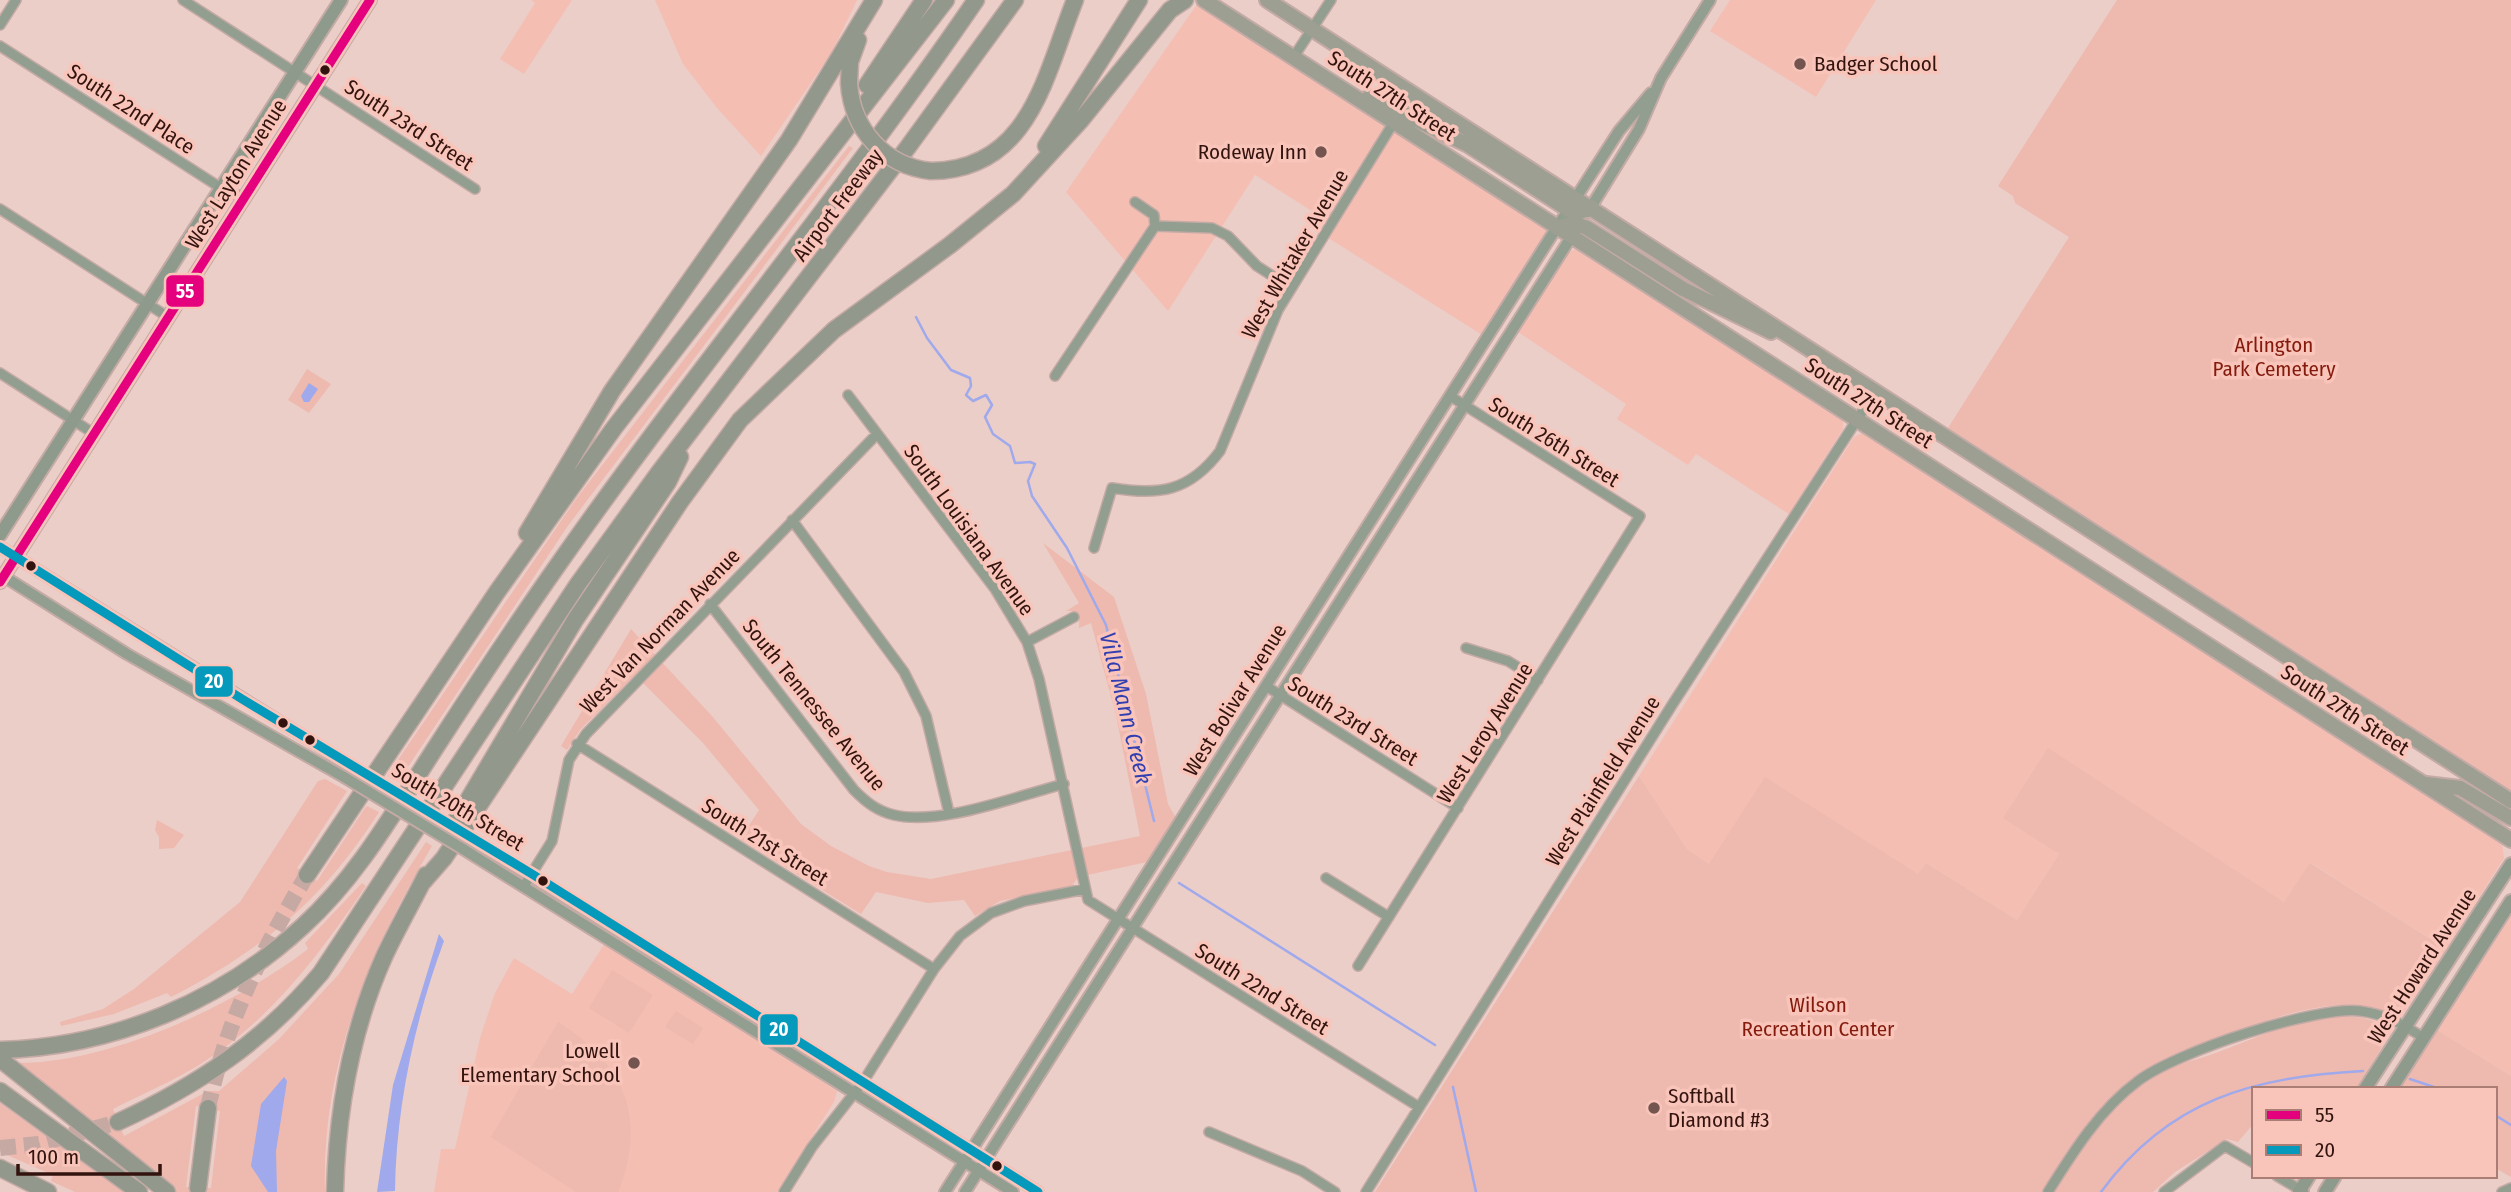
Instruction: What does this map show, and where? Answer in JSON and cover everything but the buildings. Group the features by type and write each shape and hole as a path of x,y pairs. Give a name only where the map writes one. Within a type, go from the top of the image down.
{"highway":[{"path":"797,192 812,159 873,78 924,0"},
{"path":"306,874 497,592 614,428 946,0"},
{"path":"0,1050 66,1044 153,1020 195,1002 238,977 302,928 327,903 368,854 504,642 608,493 890,120 976,0"},
{"name":"Airport Freeway","path":"691,434 908,147 1014,0"},
{"path":"874,1 852,53 849,83 855,114 874,144 899,162 931,171 979,163 1012,140 1028,116 1075,0"},
{"path":"1013,194 1139,0"},
{"path":"423,882 444,858 680,502 740,420 834,330 950,245 1013,194 1081,120 1170,10 1185,0"},
{"path":"497,592 496,579 607,399 789,140 874,1"},
{"path":"335,1192 337,1146 355,1037 383,959 423,882 540,677 668,482 691,434"},
{"path":"118,1122 178,1093 243,1051 275,1023 321,973 349,935 535,645 660,471 691,434"},
{"path":"6,1064 167,1192"},
{"path":"0,1091 139,1192"},
{"path":"198,1188 208,1108"},
{"path":"0,1168 48,1192"}],"main road":[{"name":"West Layton Avenue","path":"0,535 341,0"},
{"name":"West Layton Avenue","path":"1,577 370,0"},
{"name":"South 27th Street","path":"1204,0 2511,841"},
{"name":"South 27th Street","path":"1267,0 1573,204"},
{"path":"1320,75 1459,140 1573,204 1580,212 1592,207"},
{"name":"South 27th Street","path":"1592,207 1874,392 2511,801"},
{"path":"1557,228 1568,224 1580,225 1683,289 1820,356"},
{"path":"2421,783 2460,789 2511,818"},
{"name":"West Howard Avenue","path":"2366,1087 2511,864"},
{"name":"West Howard Avenue","path":"2392,1087 2511,901"}],"street":[{"path":"0,25 16,0"},
{"name":"South 23rd Street","path":"183,0 475,189"},
{"path":"1293,58 1331,0"},
{"path":"1657,87 1710,0"},
{"name":"South 22nd Place","path":"0,46 221,188 245,198"},
{"name":"West Bolivar Avenue","path":"945,1192 1619,131 1657,87"},
{"name":"West Bolivar Avenue","path":"965,1192 1592,207 1639,130 1657,87"},
{"name":"West Whitaker Avenue","path":"1094,548 1112,488 1143,492 1167,491 1189,480 1212,461 1231,431 1263,342 1291,288 1394,122"},
{"path":"1055,376 1155,226 1154,215 1135,202"},
{"path":"0,209 168,317"},
{"path":"1155,226 1212,228 1228,236 1257,266 1291,288"},
{"path":"1517,290 1532,299"},
{"path":"0,373 93,433"},
{"name":"West Plainfield Avenue","path":"1366,1192 1874,392"},
{"name":"South Louisiana Avenue","path":"848,395 982,571 1027,642 1039,678 1088,900"},
{"name":"South 26th Street","path":"1450,397 1640,516"},
{"name":"West Van Norman Avenue","path":"524,886 552,841 566,770 578,744 595,722 877,434"},
{"name":"West Leroy Avenue","path":"1358,967 1640,516"},
{"path":"792,520 904,672 926,716 949,813"},
{"path":"1359,540 1374,549"},
{"name":"South 20th Street","path":"0,547 351,766 532,874 1038,1192"},
{"name":"South 20th Street","path":"1,577 127,654 344,777 524,886 1013,1192"},
{"name":"South Tennessee Avenue","path":"710,604 854,790 871,806 893,815 913,817 949,813 1063,785"},
{"path":"1027,642 1074,617"},
{"path":"1466,648 1508,661 1538,680"},
{"name":"South 23rd Street","path":"1266,687 1458,808"},
{"path":"282,741 290,727"},
{"name":"South 21st Street","path":"578,744 934,969"},
{"path":"1326,878 1389,917"},
{"path":"784,1192 812,1147 863,1082 934,969 960,936 991,913 1024,901 1085,889"},
{"name":"South 22nd Street","path":"1088,900 1419,1107"},
{"path":"2048,1192 2101,1117 2138,1081 2193,1053 2318,1013 2360,1011 2383,1015 2424,1038"},
{"path":"1209,1132 1302,1171 1335,1192"},
{"path":"2164,1192 2225,1146 2252,1162"},
{"path":"2280,1178 2301,1191"}],"shaded area":[{"path":"531,0 572,0 524,74 500,59 535,3"},
{"path":"655,0 857,0 832,52 761,156 717,108 683,64"},
{"path":"1200,0 1557,228 1487,338 1322,234 1329,222 1255,175 1168,311 1066,192"},
{"name":"Badger School","path":"1730,0 1876,0 1816,97 1710,31"},
{"path":"1575,249 1843,420 1843,429 1789,514 1696,454 1688,465 1617,419 1626,404 1518,332 1568,253"},
{"path":"1862,433 2502,843 2504,858 2446,949 2311,863 2284,902 2048,749 2004,817 2059,854 2017,920 1926,863 1919,874 1709,864 1687,849 1639,776 1854,437"},
{"path":"2511,916 2511,1076 2437,1030"},
{"name":"Lowell Elementary School","path":"605,943 837,1091 834,1102 777,1192 434,1192 441,1149 455,1149 480,1038 495,993 514,958 572,994"}],"green space":[{"name":"Arlington Park Cemetery","path":"2117,0 2511,0 2511,791 1948,428 2069,237 2015,203 2013,196 1998,186"},
{"path":"849,146 853,148 567,527 398,782 387,776 576,499"},
{"path":"307,369 331,384 309,413 288,400"},
{"path":"1043,543 1114,597 1146,694 1168,804 1176,818 1147,862 1078,877 1072,886 1000,901 975,916 964,900 928,903 876,892 861,914 740,839 759,810 703,743 635,675 580,730 567,750 561,746 631,629 712,716 801,824 831,846 869,866 887,872 931,879 1140,836 1116,715 1091,623 1079,628 1079,619 1073,611 1066,611 1079,603"},
{"name":"Wilson Recreation Center","path":"2048,748 2284,902 2310,863 2446,949 2403,1014 2338,1006 2311,1009 2275,1018 2189,1050 2181,1063 2300,1022 2325,1017 2349,1016 2382,1023 2392,1031 2357,1087 2252,1087 2252,1125 2238,1142 2227,1139 2175,1172 2153,1192 1375,1192 1639,776 1687,849 1709,864 1765,777 1918,874 1926,863 2017,920 2059,854 2003,818"},
{"path":"325,779 347,791 297,868 317,881 365,808 367,806 379,812 358,843 313,897 288,920 234,961 171,997 167,993 114,1014 61,1026 60,1022 103,1009 134,989 240,902 318,781"},
{"path":"157,820 184,835 174,848 159,849 159,837 155,830"},
{"path":"426,842 432,846 388,927 353,1012 340,1055 331,1100 325,1192 176,1192 13,1063 50,1061 88,1054 128,1043 207,1011 244,991 308,949 305,943 362,883 366,886 311,961 249,1028 199,1065 113,1109 124,1136 208,1091 219,1091 279,1039 339,974","holes":["196,1106 220,1111 211,1188 186,1187"]},
{"path":"612,970 653,995 629,1033 589,1008"},
{"path":"676,1011 703,1028 693,1044 665,1027"},
{"path":"558,1022 599,1055 614,1074 624,1095 630,1117 631,1140 627,1165 618,1192 576,1192 491,1137"},
{"path":"2437,1030 2511,1076 2511,1177 2497,1169 2497,1087 2400,1087"},
{"path":"0,1103 125,1192 75,1192 51,1181 53,1175 0,1152"}],"water":[{"path":"309,383 318,389 309,402 304,402 301,396"},
{"path":"439,934 444,941 424,1001 403,1096 395,1191 377,1192 393,1085"},
{"path":"284,1077 287,1081 276,1151 277,1192 268,1192 251,1166 261,1104"}],"waterway":[{"name":"Villa Mann Creek","path":"916,317 927,338 951,370 970,378 971,386 966,395 973,401 986,395 992,405 985,417 993,434 1010,446 1015,463 1035,464 1028,481 1032,496 1067,548 1106,625 1154,821"},
{"name":"Villa Mann Creek","path":"1179,883 1435,1045"},
{"path":"2101,1192 2127,1160 2155,1135 2185,1114 2217,1099 2250,1087 2286,1079 2363,1071"},
{"path":"2410,1079 2434,1087"},
{"name":"Villa Mann Creek","path":"1453,1087 1476,1192"},
{"path":"2497,1116 2511,1125"}],"tunnel":[{"path":"208,1108 225,1046 247,987 307,875"},
{"path":"0,1148 39,1144 118,1122"}],"transit line":[{"name":"55","path":"0,582 370,0"},
{"name":"20","path":"0,547 242,699 532,874 1038,1192"}],"place":[{"name":"Badger School","path":"1800,64"},
{"name":"Rodeway Inn","path":"1321,152"},
{"name":"Lowell Elementary School","path":"634,1063"},
{"name":"Softball Diamond #3","path":"1654,1108"}]}
